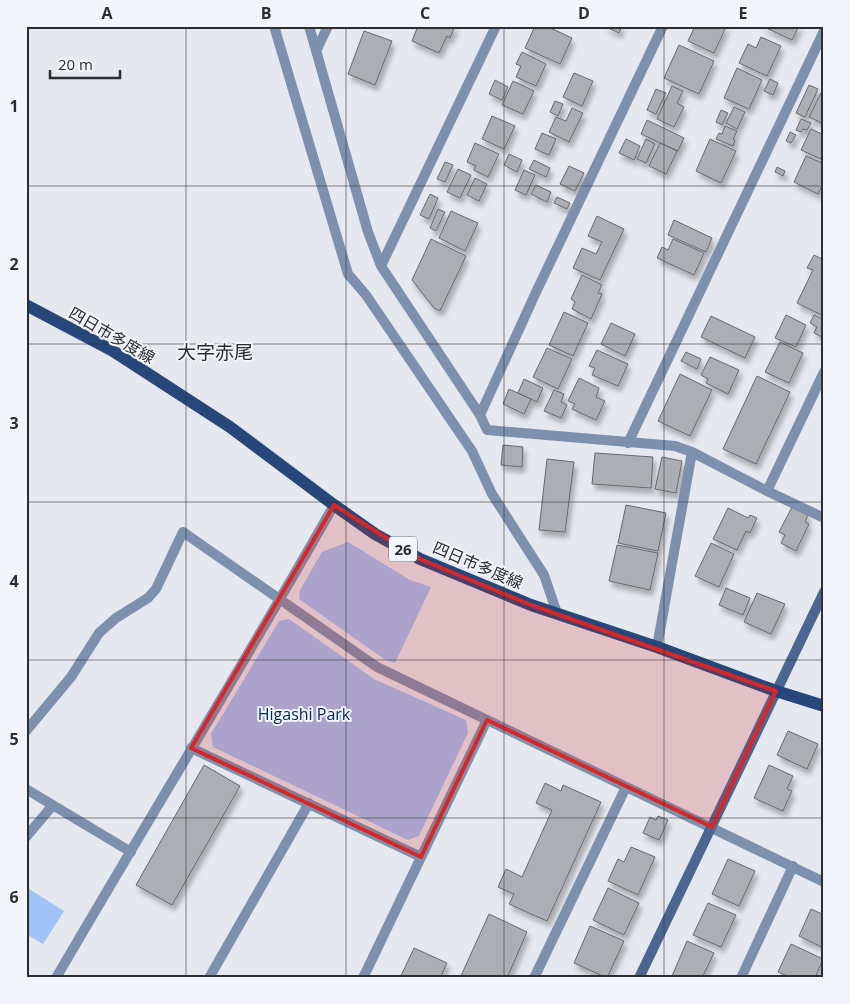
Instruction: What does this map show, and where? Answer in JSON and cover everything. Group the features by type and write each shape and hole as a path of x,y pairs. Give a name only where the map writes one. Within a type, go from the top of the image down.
{"main road":[{"name":"四日市多度線","path":"26,306 113,351 230,427 375,534 420,559 531,605 824,706"}],"street":[{"path":"274,26 348,274 366,295 472,451 492,494 544,575 557,613"},
{"path":"309,26 368,232 381,266 480,415 487,430 675,446 692,452 824,518"},
{"path":"317,49 328,26"},
{"path":"381,266 496,26"},
{"path":"480,415 663,26"},
{"path":"628,443 824,32"},
{"path":"767,491 824,372"},
{"path":"657,647 692,452"},
{"path":"56,978 191,748 281,600 334,505"},
{"path":"26,731 71,677 99,633 116,618 148,598 156,589 183,532 377,667 824,882"},
{"path":"639,978 824,592"},
{"path":"363,978 487,720"},
{"path":"191,748 421,857"},
{"path":"534,978 626,787"},
{"path":"26,790 131,852"},
{"path":"209,978 308,803"},
{"path":"26,838 53,805"},
{"path":"741,978 793,866"}],"highlighted area":[{"path":"334,505 420,559 531,605 776,691 712,827 487,720 421,857 191,748"}],"green space":[{"path":"348,542 410,580 431,587 395,663 384,659 299,599 300,590 322,552"},
{"name":"Higashi Park","path":"289,619 374,679 466,720 468,733 419,836 408,840 213,747 211,734 279,621"},
{"path":"26,887 64,911 43,944 26,934"}],"building":[{"path":"418,26 455,26 450,38 447,36 439,53 412,41"},
{"path":"535,26 546,26 572,38 560,64 525,48"},
{"path":"604,26 622,26 619,33"},
{"path":"695,26 726,27 714,53 688,41"},
{"path":"762,26 799,26 792,40"},
{"path":"364,31 392,41 375,85 348,74"},
{"path":"761,37 781,46 767,76 739,63 748,44 756,48"},
{"path":"679,45 714,61 699,94 664,78"},
{"path":"522,52 546,64 536,86 516,77 521,66 516,64"},
{"path":"737,68 762,80 749,109 724,98"},
{"path":"574,73 593,81 582,106 563,97"},
{"path":"770,79 778,83 773,95 764,91"},
{"path":"495,80 508,87 502,100 489,94"},
{"path":"513,81 534,91 523,114 502,105"},
{"path":"809,85 818,89 805,117 796,113"},
{"path":"672,86 683,91 677,103 684,107 674,127 657,119"},
{"path":"656,89 666,93 656,114 647,110"},
{"path":"822,91 824,92 824,124 809,117"},
{"path":"555,101 563,104 558,116 550,112"},
{"path":"734,107 745,112 737,129 726,123"},
{"path":"572,108 583,113 569,142 549,132 556,117 566,121"},
{"path":"721,110 728,113 722,125 716,122"},
{"path":"492,116 515,126 504,149 482,139"},
{"path":"801,119 811,123 807,130 803,129 801,132 796,130"},
{"path":"647,120 684,138 678,151 641,134"},
{"path":"725,126 737,131 733,139 735,140 733,146 716,139 719,133 722,134"},
{"path":"811,129 824,135 824,153 821,159 801,150"},
{"path":"790,132 796,135 791,143 786,141"},
{"path":"542,133 556,139 549,155 535,149"},
{"path":"626,139 640,146 634,160 619,153"},
{"path":"646,139 655,144 646,163 637,159"},
{"path":"710,139 736,151 721,183 696,171"},
{"path":"475,143 499,154 488,177 474,170 476,166 467,162"},
{"path":"660,143 677,151 666,174 649,166"},
{"path":"509,154 522,160 517,172 504,165"},
{"path":"806,156 824,164 824,181 818,194 794,182"},
{"path":"534,160 550,168 546,177 529,169"},
{"path":"445,162 453,165 445,182 437,179"},
{"path":"569,166 584,173 575,191 560,184"},
{"path":"777,167 785,171 783,176 775,172"},
{"path":"458,169 471,175 460,198 447,192"},
{"path":"524,170 535,175 526,195 515,190"},
{"path":"475,178 487,184 479,201 467,195"},
{"path":"536,185 551,192 547,202 531,194"},
{"path":"430,194 438,198 429,219 420,215"},
{"path":"557,197 570,203 567,209 554,203"},
{"path":"438,209 445,212 436,231 430,228"},
{"path":"451,211 478,223 465,251 439,238"},
{"path":"597,216 624,229 600,280 573,268 582,248 596,254 602,242 588,236"},
{"path":"674,220 712,238 706,252 668,235"},
{"path":"431,239 466,256 440,311 434,308 412,280"},
{"path":"673,239 704,253 694,275 657,258 662,247 668,250"},
{"path":"814,255 824,260 821,269 824,270 824,316 797,303 813,270 807,268"},
{"path":"582,275 602,285 598,293 602,294 591,319 572,309 575,302 571,299"},
{"path":"564,312 588,323 573,356 549,345"},
{"path":"786,315 806,325 796,347 775,338"},
{"path":"814,315 824,320 824,338 814,333 817,327 810,323"},
{"path":"711,316 755,337 745,358 701,337"},
{"path":"611,323 635,334 625,356 601,344"},
{"path":"780,342 803,353 789,383 765,372"},
{"path":"547,348 572,359 558,389 533,377"},
{"path":"597,350 628,364 618,386 592,375 595,368 589,366"},
{"path":"686,352 701,359 697,369 681,361"},
{"path":"710,357 739,370 728,394 706,383 708,379 701,375"},
{"path":"680,374 712,390 690,436 658,421"},
{"path":"757,376 790,392 756,464 723,449"},
{"path":"579,378 599,388 596,397 605,401 596,420 572,409 575,404 568,401"},
{"path":"524,379 543,388 537,402 518,393"},
{"path":"509,389 531,399 524,414 503,404"},
{"path":"554,390 564,394 561,402 567,405 561,418 544,411"},
{"path":"503,445 523,447 522,467 501,465"},
{"path":"595,453 653,457 651,488 592,484"},
{"path":"662,457 682,461 676,493 655,489"},
{"path":"547,459 574,462 565,532 539,530"},
{"path":"626,505 666,513 658,551 618,543"},
{"path":"792,507 808,515 805,522 809,524 796,551 781,543 785,535 779,532"},
{"path":"728,508 748,518 750,515 757,518 750,533 746,531 737,550 713,539"},
{"path":"711,543 734,554 719,587 695,576"},
{"path":"617,545 658,553 650,590 609,581"},
{"path":"726,588 750,598 743,615 719,605"},
{"path":"757,593 785,604 771,634 744,622"},
{"path":"788,731 818,744 807,769 777,755"},
{"path":"204,765 240,786 172,905 136,885"},
{"path":"769,765 793,776 787,789 792,791 783,811 754,798"},
{"path":"545,783 561,791 563,785 601,802 547,921 509,904 514,894 498,887 506,869 522,877 552,810 536,803"},
{"path":"658,816 668,820 659,840 643,833 650,817 656,820"},
{"path":"631,847 655,857 638,895 608,881 618,859 624,862"},
{"path":"728,859 755,871 739,906 712,894"},
{"path":"608,888 639,903 624,935 593,920"},
{"path":"708,903 736,915 721,947 693,935"},
{"path":"811,909 824,915 824,948 799,936"},
{"path":"489,914 527,932 507,978 460,978"},
{"path":"590,926 624,941 607,978 574,963"},
{"path":"687,941 714,953 702,978 676,978 672,976"},
{"path":"791,944 823,959 815,978 792,978 778,972"},
{"path":"414,948 447,963 440,978 400,978"}],"district":[{"name":"大字赤尾","path":"215,352"}]}
